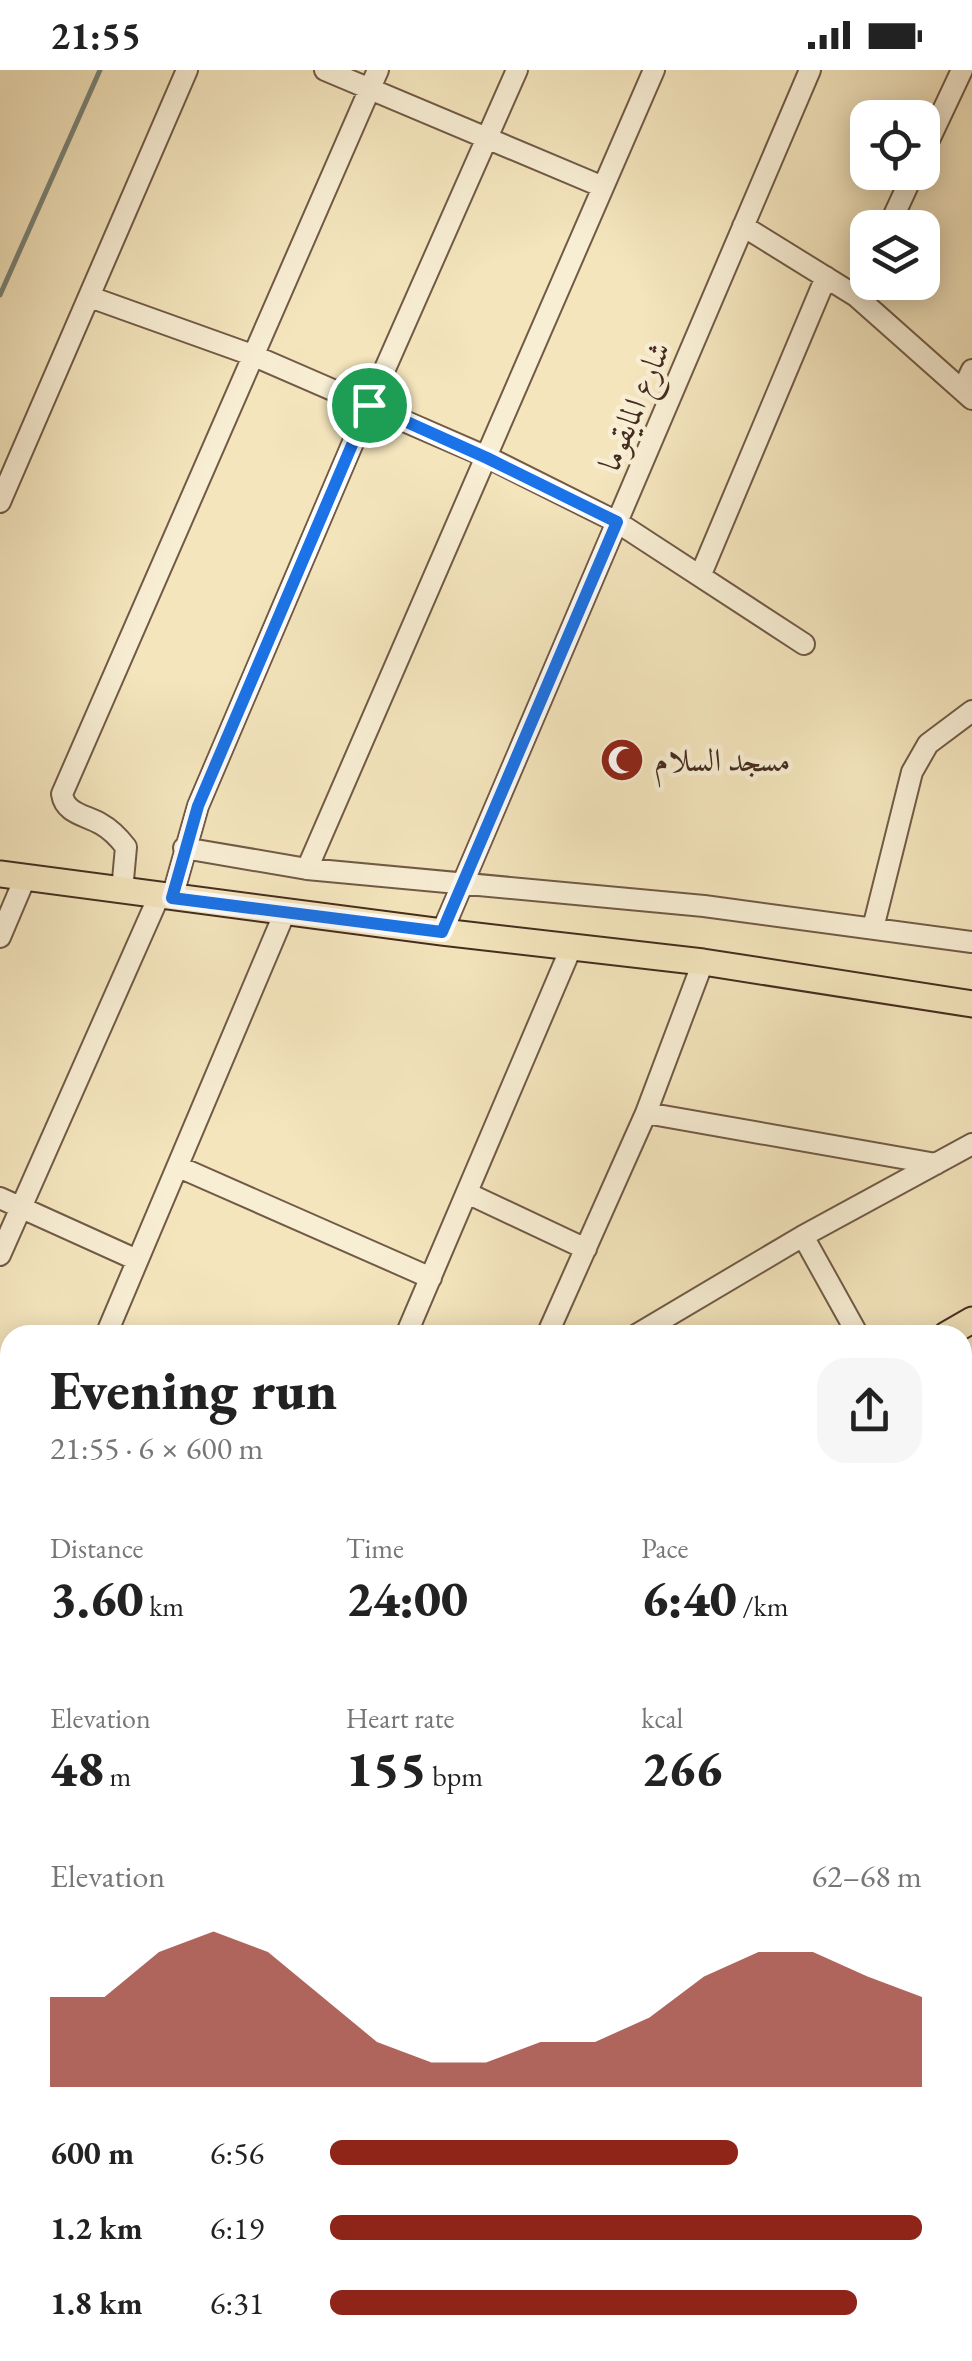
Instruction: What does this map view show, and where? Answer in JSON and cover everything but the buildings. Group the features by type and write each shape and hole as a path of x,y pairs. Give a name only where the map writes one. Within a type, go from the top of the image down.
{"main road":[{"path":"13,876 703,962 972,1004"}],"street":[{"path":"0,502 188,70"},
{"path":"325,70 374,79 486,139 603,187"},
{"path":"0,1255 166,897 198,806 517,70"},
{"path":"307,870 654,70"},
{"name":"شارع المايقوما","path":"442,932 810,70"},
{"path":"940,122 968,71"},
{"path":"122,891 126,847 100,823 70,810 63,803 62,794 374,79"},
{"path":"743,226 850,292"},
{"path":"701,574 826,277"},
{"path":"90,297 252,356 487,458 617,522 804,644"},
{"path":"861,300 969,386"},
{"path":"873,928 912,772 928,744 972,711"},
{"path":"184,848 307,870 704,906 972,942"},
{"path":"0,936 13,876"},
{"path":"110,1325 285,912"},
{"path":"410,1325 571,948"},
{"path":"552,1325 646,1113 703,962"},
{"path":"646,1113 936,1164"},
{"path":"653,1325 803,1236 972,1144"},
{"path":"179,1167 431,1278"},
{"path":"467,1193 586,1249"},
{"path":"0,1198 137,1260"},
{"path":"803,1236 852,1325"}],"waterway":[{"path":"0,295 100,70"}],"place":[{"name":"مسجد السلام","path":"622,760"}],"route":[{"path":"369,405 617,522 442,932 172,898 198,806 369,405"}]}
